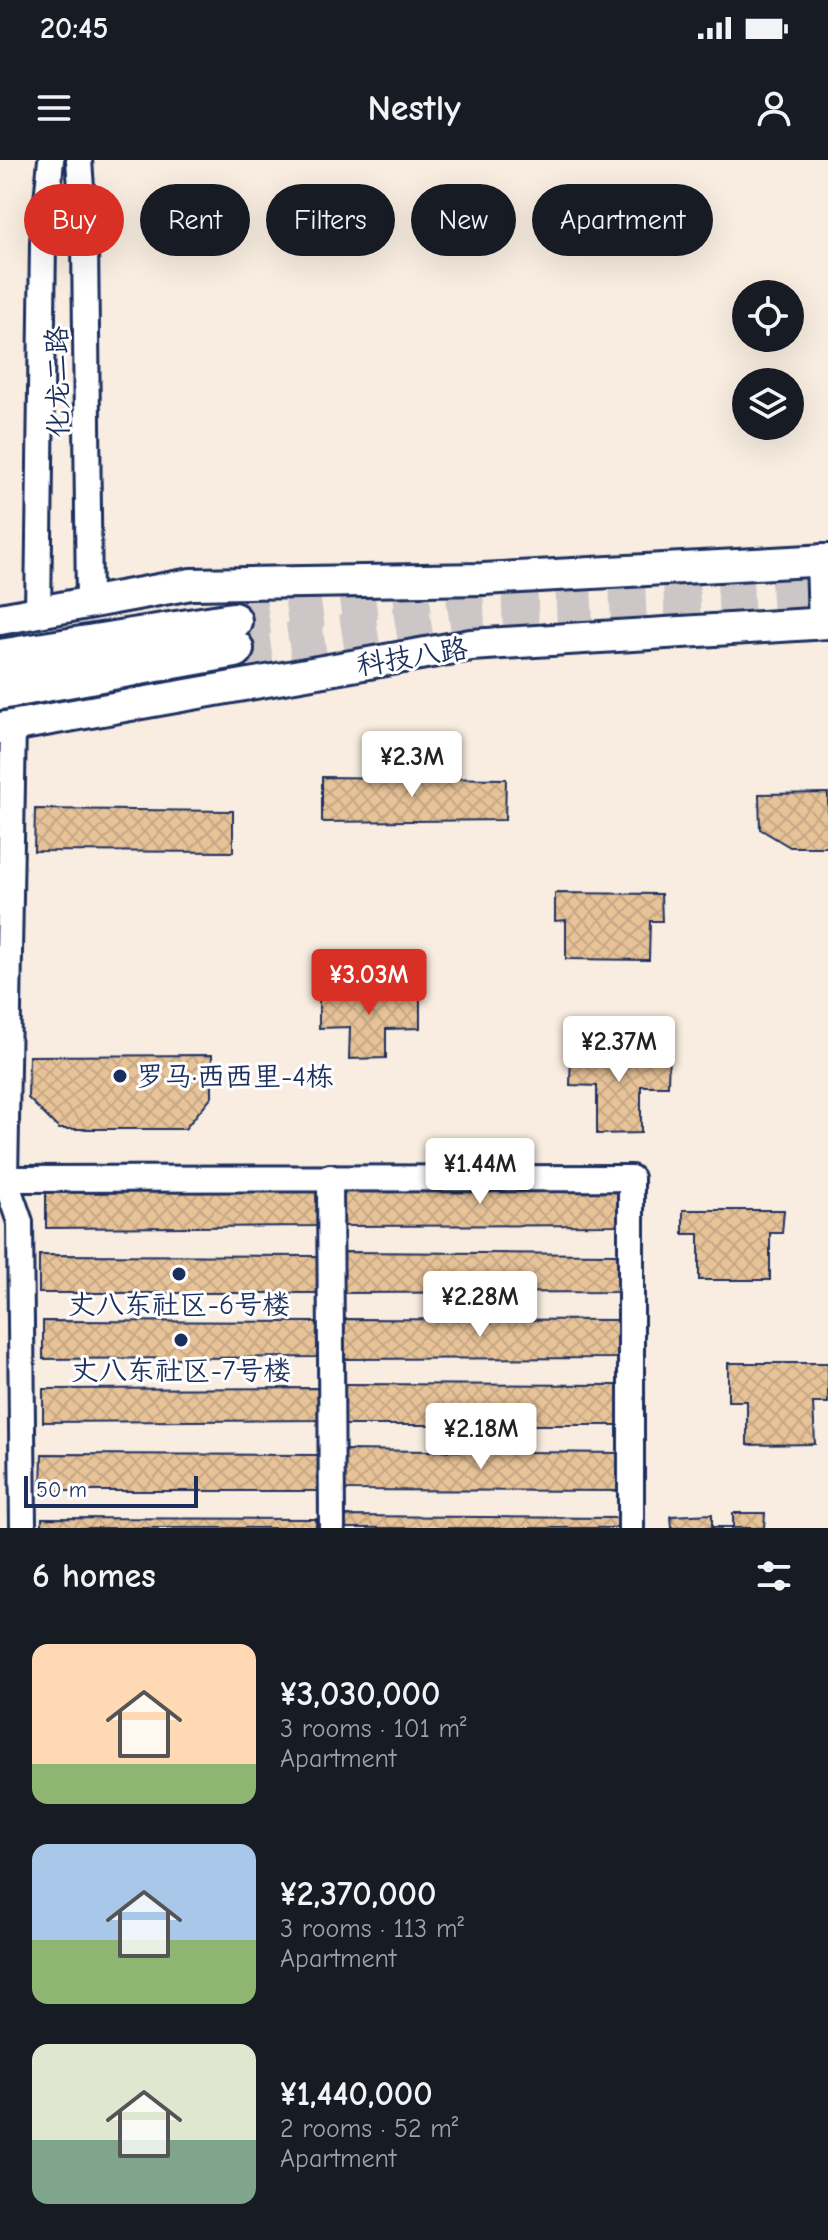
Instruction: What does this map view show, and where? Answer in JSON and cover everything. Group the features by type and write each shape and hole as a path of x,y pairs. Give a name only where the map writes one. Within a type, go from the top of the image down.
{"highway":[{"path":"0,658 234,635 0,691"}],"main road":[{"path":"0,619 191,584 483,579 825,560 826,623"},
{"name":"科技八路","path":"7,726 471,645 826,623"}],"street":[{"name":"化龙二路","path":"38,612 43,242 51,160"},
{"name":"化龙二路","path":"79,160 85,243 89,603"},
{"path":"7,726 5,1179 20,1222 12,1445 23,1528"},
{"path":"330,1177 332,1528"},
{"path":"5,1179 631,1178 631,1528"}],"building":[{"path":"322,777 506,779 505,820 322,822"},
{"path":"828,793 828,847 790,847 760,829 759,794"},
{"path":"35,809 233,811 233,852 34,851"},
{"path":"555,893 661,894 662,921 650,921 649,960 566,959 566,920 555,921"},
{"path":"319,991 420,991 420,1028 386,1029 386,1058 349,1059 350,1027 319,1028"},
{"path":"571,1050 669,1050 668,1086 641,1086 641,1133 597,1134 597,1086 570,1085"},
{"name":"罗马·西西里-4栋","path":"212,1055 212,1096 185,1129 59,1129 28,1098 29,1056"},
{"path":"343,1186 618,1186 619,1225 342,1226"},
{"path":"46,1190 318,1190 318,1226 46,1228"},
{"path":"683,1210 784,1210 782,1233 770,1233 770,1280 699,1280 699,1234 683,1234"},
{"path":"342,1252 618,1254 618,1292 342,1293"},
{"name":"丈八东社区-6号楼","path":"39,1255 319,1256 319,1293 39,1293"},
{"path":"344,1319 619,1320 619,1358 343,1359"},
{"name":"丈八东社区-7号楼","path":"43,1321 319,1322 318,1357 43,1359"},
{"path":"728,1363 828,1363 828,1403 813,1403 815,1444 747,1445 747,1401 728,1401"},
{"path":"343,1384 618,1385 619,1425 343,1425"},
{"path":"318,1388 318,1420 43,1422 43,1389"},
{"path":"344,1450 620,1453 621,1491 345,1490"},
{"path":"42,1454 318,1455 317,1491 41,1491"},
{"path":"733,1513 765,1513 764,1528 672,1528 671,1516 712,1514 712,1527 733,1527"},
{"path":"342,1516 620,1518 620,1528 342,1528"},
{"path":"42,1518 316,1519 316,1528 42,1528"}],"tunnel":[{"path":"233,621 467,588"},
{"path":"235,649 483,612 828,596"}],"place":[{"name":"罗马·西西里-4栋","path":"120,1076"},
{"name":"丈八东社区-6号楼","path":"179,1274"},
{"name":"丈八东社区-7号楼","path":"181,1340"}]}
